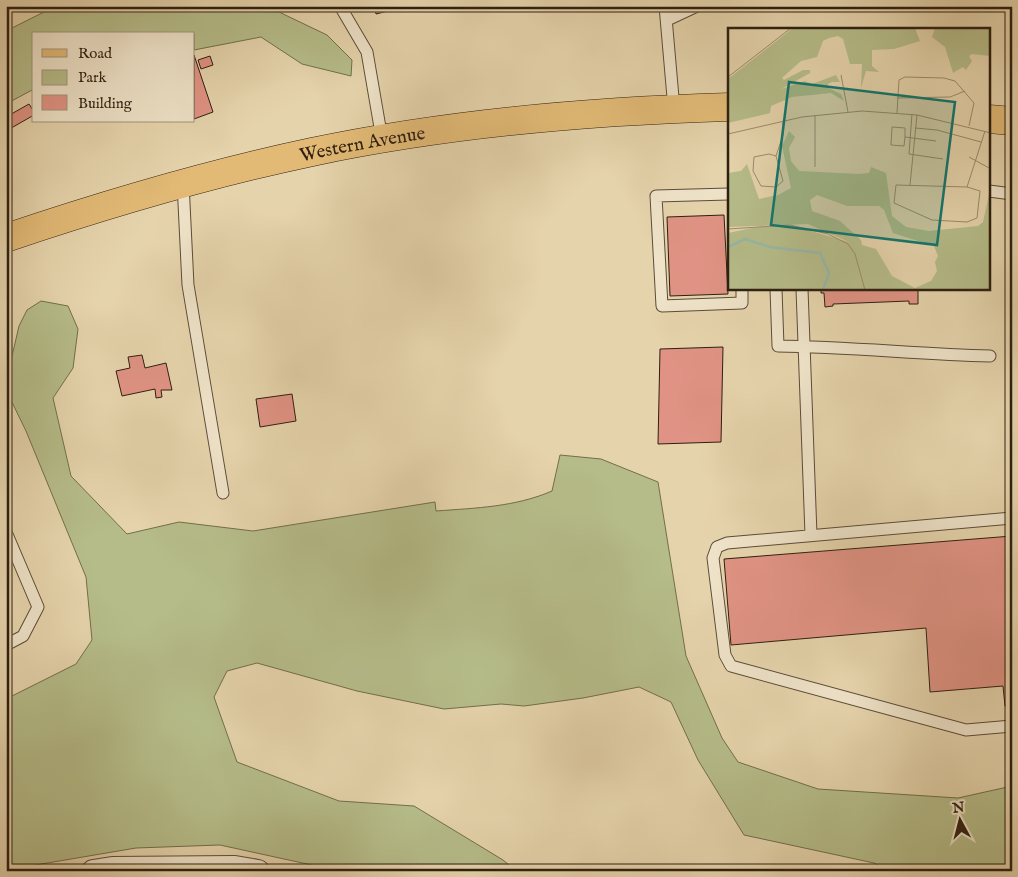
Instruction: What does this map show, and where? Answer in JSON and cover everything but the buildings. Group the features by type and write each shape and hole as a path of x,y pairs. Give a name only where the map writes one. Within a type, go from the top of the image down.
{"main road":[{"name":"Western Avenue","path":"6,238 109,204 183,183 312,152 382,139 465,126 568,115 728,107"},
{"path":"990,119 1012,121"}],"street":[{"path":"93,871 112,868 235,866 258,871"}],"lane":[{"path":"340,6 367,52 382,139"},
{"path":"665,6 674,109"},
{"path":"667,20 697,6"},
{"path":"183,183 188,285 223,493"},
{"path":"990,191 1012,194"},
{"path":"728,194 656,196 662,306 742,303 742,290"},
{"path":"776,290 778,346 934,355 990,356"},
{"path":"802,290 811,535"},
{"path":"1012,518 727,543 717,547 713,558 725,655 732,666 966,730 1012,726"},
{"path":"6,532 38,607 23,636 6,646"}],"green space":[{"path":"56,6 241,6 244,11 279,12 327,35 352,60 351,76 302,64 261,37 195,50 195,32 32,32 32,90 6,104 6,31"},
{"path":"41,301 68,306 78,329 73,368 53,398 71,476 127,534 179,522 253,531 435,502 436,511 510,504 552,491 560,455 601,459 658,482 686,656 722,738 738,762 818,789 958,798 1012,786 1012,871 888,871 874,863 744,835 698,760 671,702 639,687 583,698 524,706 501,704 444,709 357,691 257,663 227,671 214,697 237,762 339,801 414,806 503,860 516,871 339,871 220,845 136,848 6,870 6,699 76,664 92,640 86,577 26,431 9,396 9,369 19,326 27,310"}]}
